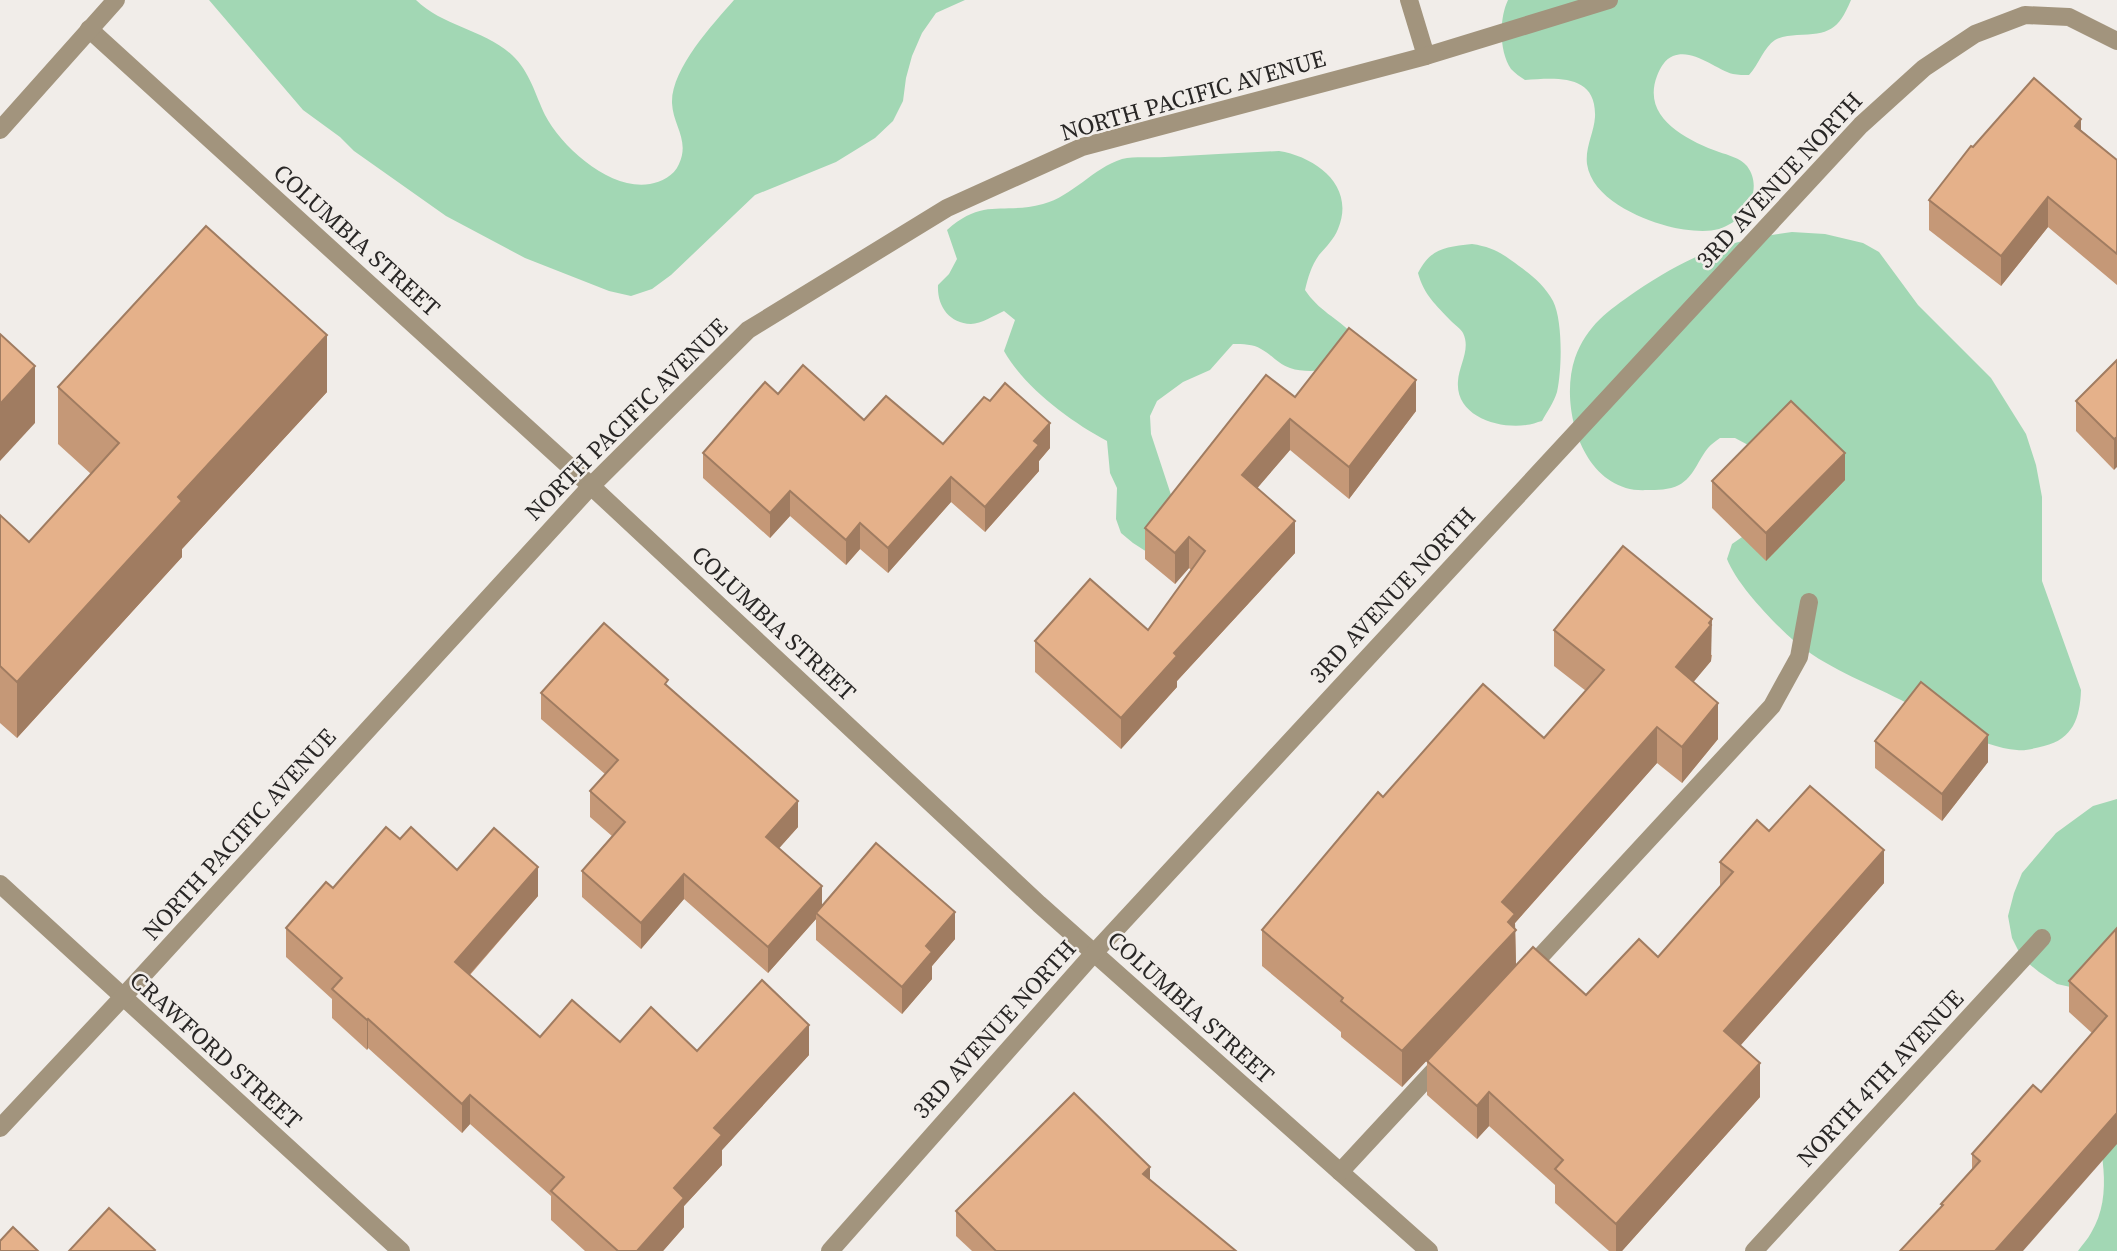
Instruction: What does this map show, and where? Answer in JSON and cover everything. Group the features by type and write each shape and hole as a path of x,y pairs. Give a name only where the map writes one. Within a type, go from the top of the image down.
{"street":[{"path":"0,130 116,0"},
{"path":"1409,0 1426,56"},
{"name":"NORTH PACIFIC AVENUE","path":"0,1128 590,486 748,330 947,208 1082,147 1426,56 1609,0"},
{"name":"3RD AVENUE NORTH","path":"830,1251 1094,953 1861,125 1924,68 1975,34 2025,15 2069,17 2117,41"},
{"name":"COLUMBIA STREET","path":"89,29 590,486 1094,953 1429,1251"},
{"path":"1517,981 1772,706 1799,657 1809,602"},
{"name":"CRAWFORD STREET","path":"0,884 401,1251"},
{"name":"NORTH 4TH AVENUE","path":"1754,1251 2042,938"},
{"path":"1340,1172 1451,1053"}],"green space":[{"path":"209,0 416,0 438,16 489,40 512,55 528,76 553,128 575,153 604,174 620,181 650,184 671,175 682,155 682,140 672,103 678,76 695,48 734,0 965,0 936,13 922,33 912,56 903,101 893,121 875,138 836,162 755,195 671,275 652,289 631,296 609,291 525,258 446,216 354,151 340,137 303,110"},
{"path":"1508,0 1851,0 1842,18 1831,29 1775,40 1749,75 1733,74 1704,60 1681,54 1668,59 1661,67 1654,91 1655,104 1661,115 1681,134 1741,161 1752,175 1753,195 1744,212 1736,220 1719,229 1700,231 1686,230 1643,218 1618,205 1598,187 1587,164 1595,117 1594,103 1589,92 1572,81 1525,80 1511,69 1502,44 1503,16"},
{"path":"1279,151 1293,154 1319,167 1337,187 1342,200 1338,229 1314,263 1305,290 1316,303 1354,335 1335,370 1295,370 1258,347 1233,344 1210,370 1183,382 1157,401 1150,416 1151,434 1177,513 1147,552 1121,533 1116,519 1117,488 1110,473 1107,441 1078,424 1036,390 1004,351 1015,320 1004,311 979,323 963,323 951,317 942,306 938,285 949,274 957,259 947,230 960,220 983,210 1029,207 1054,200 1122,159"},
{"path":"1792,232 1825,234 1863,243 1879,252 1918,305 1991,378 2026,434 2042,497 2042,581 2081,690 2079,710 2073,726 2054,743 2017,750 1973,738 1832,666 1794,641 1766,614 1747,591 1727,559 1732,544 1745,535 1750,446 1735,438 1720,438 1708,448 1684,482 1671,488 1647,490 1625,488 1607,478 1592,463 1581,444 1570,400 1571,378 1580,346 1599,320 1654,279 1691,259 1728,245"},
{"path":"1472,244 1492,249 1508,258 1538,282 1553,301 1559,321 1561,346 1559,383 1556,396 1542,421 1515,426 1491,422 1471,411 1463,403 1459,393 1458,381 1466,345 1463,333 1431,299 1418,273 1428,258 1440,250"},
{"path":"2117,799 2117,1002 2102,994 2057,984 2039,972 2022,958 2012,938 2008,916 2022,873 2056,833 2093,806"},
{"path":"2117,1071 2117,1251 2078,1251 2098,1218 2104,1186 2102,1152 2092,1103"}],"building":[{"path":"2034,78 2081,119 2075,126 2117,160 2117,254 2048,197 2001,256 1929,200 1971,146 1973,147"},
{"path":"206,226 327,335 178,497 182,501 17,682 0,666 0,515 29,542 119,443 58,387"},
{"path":"1349,328 1416,380 1349,467 1290,419 1242,475 1295,521 1174,653 1177,656 1121,718 1035,641 1090,579 1148,630 1205,551 1189,537 1175,553 1145,528 1266,375 1295,397"},
{"path":"0,334 35,366 0,404"},
{"path":"2117,360 2117,437 2114,439 2076,401"},
{"path":"803,365 864,420 886,396 943,444 984,397 990,401 1005,383 1050,423 1034,441 1039,445 985,507 951,477 888,548 860,523 846,540 790,491 770,513 703,453 765,382 778,394"},
{"path":"1791,401 1845,453 1766,533 1712,481"},
{"path":"1623,546 1712,619 1709,623 1711,625 1676,667 1718,703 1682,747 1657,727 1502,902 1515,914 1508,922 1516,930 1402,1051 1262,930 1378,792 1383,797 1483,684 1544,738 1604,670 1554,630"},
{"path":"604,623 668,680 665,684 798,801 766,837 822,886 768,947 684,874 641,923 582,871 625,822 590,791 618,760 541,693"},
{"path":"1921,682 1988,735 1942,794 1875,741"},
{"path":"1810,786 1884,850 1724,1031 1760,1063 1616,1224 1555,1169 1563,1160 1489,1092 1477,1106 1427,1061 1533,947 1586,995 1639,939 1658,957 1733,872 1720,862 1757,820 1769,831"},
{"path":"386,827 400,839 411,827 457,870 494,828 538,867 455,962 540,1037 572,1000 620,1042 651,1007 697,1051 762,980 809,1025 714,1128 722,1135 674,1188 684,1198 637,1251 618,1251 551,1191 564,1177 470,1095 462,1104 332,989 342,978 286,928 326,882 333,888"},
{"path":"876,843 955,912 926,946 932,952 902,987 816,913"},
{"path":"2116,929 2117,1113 1995,1251 1900,1251 1980,1161 1972,1154 2033,1085 2041,1092 2107,1016 2069,981"},
{"path":"1074,1093 1150,1167 1143,1174 1236,1251 996,1251 956,1211"},
{"path":"109,1208 155,1250 69,1251"},
{"path":"13,1227 38,1251 0,1251 0,1241"}]}
